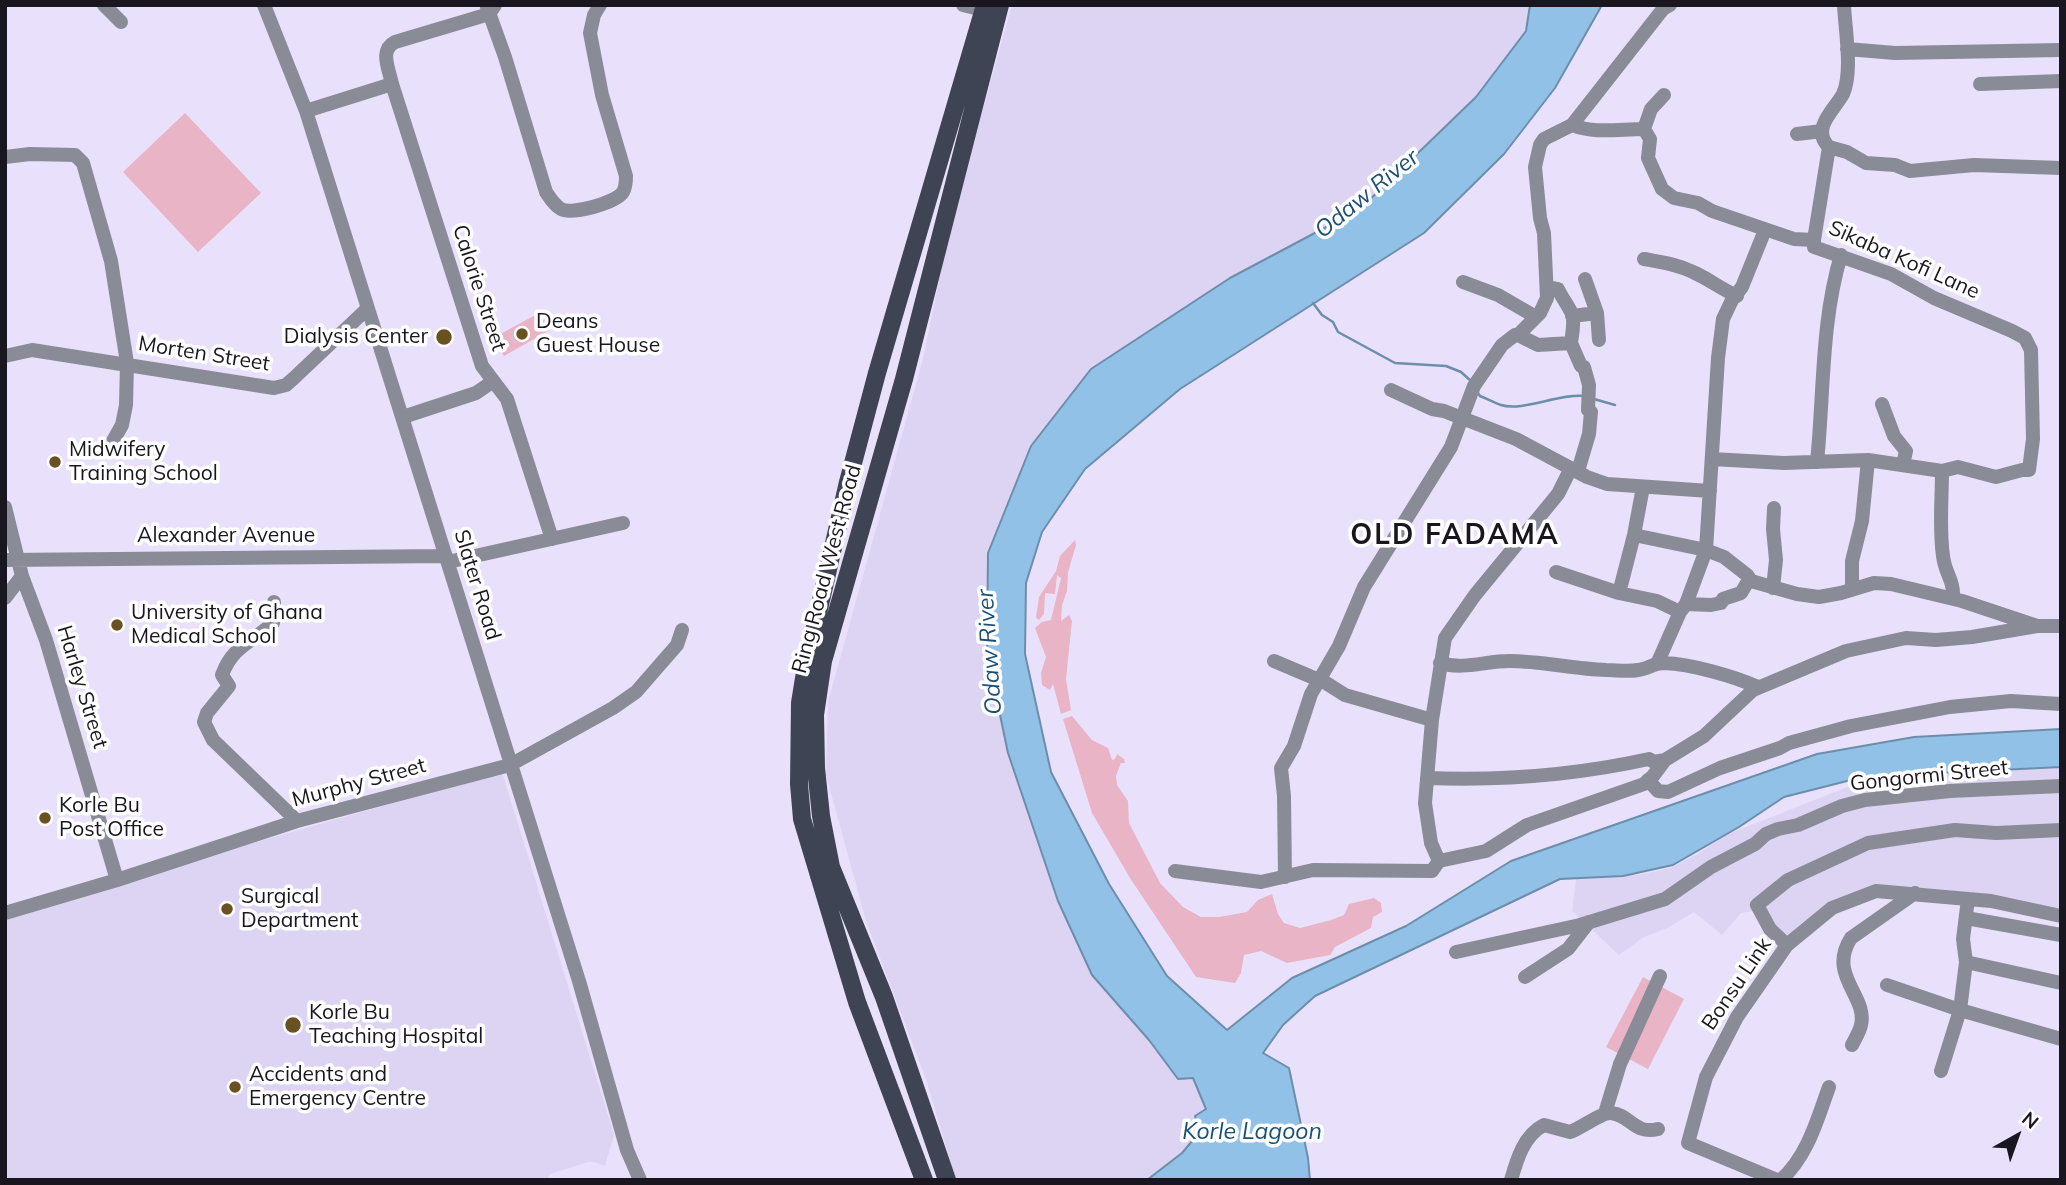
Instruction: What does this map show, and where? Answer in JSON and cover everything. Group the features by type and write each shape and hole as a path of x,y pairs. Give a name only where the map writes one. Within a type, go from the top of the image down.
{"main road":[{"name":"Ring Road West Road","path":"924,1180 869,1035 802,819 799,784 800,703 848,482 877,373 989,7"},
{"name":"Ring Road West Road","path":"947,1180 884,997 831,867 821,816 814,744 815,715 823,661 904,379 989,7"},
{"path":"877,373 892,374 904,379"}],"street":[{"path":"104,5 121,22"},
{"name":"Slater Road","path":"264,5 306,111 587,1006 627,1150 640,1180"},
{"path":"490,8 546,192 555,205 571,212 614,201 626,186 626,176 602,96 590,33 594,15 600,5"},
{"path":"963,5 989,7"},
{"path":"1289,873 1281,768 1294,747 1311,694 1339,646 1364,587 1451,447 1474,386 1502,345 1518,335 1536,317 1547,298 1536,158 1544,139 1572,125 1663,9 1670,5"},
{"path":"1844,5 1847,67 1844,92 1827,114 1822,131 1829,147 1847,152 1866,163 1895,165 1910,171 1975,165 2061,168"},
{"name":"Calorie Street","path":"490,8 388,46 385,52 392,83 482,366 507,399 552,540"},
{"path":"1847,49 1895,53 2061,50"},
{"path":"1980,84 2061,81"},
{"path":"306,111 392,83"},
{"path":"1572,125 1598,131 1647,134 1650,109 1664,95"},
{"path":"1797,134 1822,131"},
{"name":"Sikaba Kofi Lane","path":"1647,134 1648,158 1662,189 1674,198 1698,203 1712,211 1794,239 1814,240 1814,247 1891,274 1934,298 2012,331 2029,344 2033,439 2029,470 2015,471 1996,478 1958,467 1942,471"},
{"path":"1814,240 1829,147"},
{"path":"5,157 30,154 75,155 83,163 111,261 127,363 126,405 122,425 113,441"},
{"path":"1657,664 1706,550 1719,344 1723,319 1752,265 1765,230"},
{"path":"1817,462 1823,408 1825,339 1834,280 1842,255"},
{"path":"1644,259 1694,272 1714,286 1737,296"},
{"path":"1586,279 1597,313 1599,340"},
{"path":"1464,282 1498,295 1536,317"},
{"path":"1439,861 1431,844 1425,803 1442,647 1452,626 1558,494 1574,469 1589,434 1590,397 1585,370 1571,343 1572,316 1558,289 1548,287"},
{"name":"Morten Street","path":"5,356 32,350 274,387 286,385 369,308"},
{"path":"1572,316 1597,313"},
{"path":"1518,335 1538,345 1571,343"},
{"path":"403,417 476,393 492,382"},
{"path":"1391,390 1432,409 1462,417 1516,439 1587,477 1607,484 1710,491"},
{"path":"1882,404 1894,436 1906,451 1903,465"},
{"path":"1712,459 1817,462 1868,460 1942,471 1943,557 1947,574 1954,585 1952,598"},
{"path":"1852,589 1852,561 1862,521 1868,460"},
{"path":"1619,593 1643,487"},
{"name":"Harley Street","path":"5,507 12,560 22,576 50,652 117,880"},
{"path":"1773,588 1776,560 1774,508"},
{"name":"Alexander Avenue","path":"12,560 447,559 552,540 622,523"},
{"path":"1634,535 1706,550 1724,557 1751,581 1773,588 1819,597 1874,583 1891,584 1952,598 2037,626"},
{"path":"1556,572 1619,593 1683,608 1721,603 1723,599 1741,593 1751,581"},
{"path":"5,598 22,576"},
{"path":"274,602 273,623 241,646 226,665 222,675 229,686 207,713 204,722 213,740 297,821"},
{"path":"1175,871 1261,882 1289,873 1312,870 1432,871 1439,861 1486,850 1527,825 1648,780 1665,760 1704,736 1758,687 1846,651 1888,640 1936,640 2037,626 2061,626"},
{"name":"Murphy Street","path":"5,913 117,880 297,821 510,765 613,708 636,692 677,645 682,630"},
{"path":"1274,661 1318,682 1326,683 1345,695 1432,720"},
{"path":"1440,663 1468,666 1494,661 1533,661 1621,671 1640,670 1657,664 1676,665 1758,687"},
{"path":"1648,780 1658,791 1668,792 1694,778 1789,743 1910,714 2011,701 2061,704"},
{"path":"1427,778 1490,779 1597,769 1649,758 1654,762 1665,760"},
{"name":"Gongormi Street","path":"1455,952 1589,922 1665,899 1711,867 1755,844 1766,834 1798,825 1854,803 1950,791 2061,786"},
{"path":"1787,945 1770,929 1757,905 1788,880 1868,843 1955,830 1996,833 2061,830"},
{"name":"Bonsu Link","path":"1779,1180 1688,1143 1706,1077 1722,1044 1737,1017 1787,945 1832,908 1875,891 1991,901 2061,916"},
{"path":"1852,1045 1861,1025 1862,1015 1844,973 1846,946 1851,938 1915,893"},
{"path":"1941,1071 1960,1010 1966,962 1964,939 1968,899"},
{"path":"1966,918 2061,935"},
{"path":"1525,977 1569,949 1589,922"},
{"path":"1966,962 2061,983"},
{"path":"1605,1114 1620,1064 1660,976"},
{"path":"1887,985 1960,1010 2061,1039"},
{"path":"1779,1180 1798,1161 1806,1148 1829,1087"},
{"path":"1511,1180 1516,1162 1534,1130 1544,1125 1570,1132 1611,1113 1648,1132 1658,1129"}],"shaded area":[{"path":"1012,5 1530,5 1526,31 1476,97 1360,209 1230,278 1091,369 987,653 1008,753 1058,901 1149,1040 1178,1079 1193,1078 1206,1110 1195,1116 1198,1134 1182,1153 1147,1180 956,1180 926,1079 866,921 826,775 828,702 923,359 951,222"},
{"path":"185,113 261,193 198,252 123,172"},
{"name":"Deans Guest House","path":"539,313 550,330 504,356 493,338"},
{"path":"1075,540 1061,621 1069,615 1072,621 1066,679 1071,710 1061,714 1053,684 1050,690 1042,685 1041,673 1046,657 1035,628 1042,622 1051,620 1061,578 1057,575 1055,594 1045,593 1044,614 1039,620 1036,618 1039,597 1056,571 1060,556"},
{"path":"1072,716 1092,740 1108,748 1112,760 1117,754 1124,759 1125,763 1121,763 1116,776 1117,785 1128,801 1129,823 1160,883 1183,907 1201,917 1219,917 1247,912 1258,900 1272,894 1278,914 1284,923 1300,928 1344,915 1349,904 1374,898 1381,903 1382,912 1373,917 1371,928 1335,947 1330,955 1287,963 1261,951 1244,955 1241,973 1235,983 1196,977 1130,878 1092,813 1063,719"},
{"path":"2061,764 2061,918 1930,895 1876,894 1828,911 1785,943 1754,911 1741,913 1722,935 1694,912 1667,928 1644,937 1619,955 1572,911 1577,873 1638,875 1670,868 1726,835 1860,782"},
{"name":"Korle Bu Teaching Hospital","path":"502,772 614,1135 605,1166 588,1162 550,1174 547,1180 5,1180 5,914"},
{"path":"1643,977 1684,999 1648,1069 1606,1047"}],"water":[{"path":"1530,5 1602,5 1555,88 1504,154 1424,233 1180,389 1085,469 1042,532 1026,583 1025,654 1051,772 1109,884 1167,976 1227,1030 1292,978 1406,926 1511,861 1817,754 1914,737 2061,729 2061,767 1896,775 1851,780 1784,797 1673,865 1623,876 1560,879 1315,996 1283,1025 1263,1053 1289,1068 1310,1180 1147,1180 1182,1153 1198,1134 1195,1116 1206,1109 1193,1078 1178,1079 1149,1040 1092,975 1058,901 1008,753 987,653 988,553 1031,446 1091,369 1230,278 1360,209 1476,97 1526,31"}],"waterway":[{"path":"1313,303 1322,315 1333,322 1338,332 1395,363 1446,366 1461,372 1471,381"},
{"path":"1478,393 1501,405 1510,406 1585,396"},
{"path":"1594,399 1615,405"}],"place":[{"name":"Deans Guest House","path":"522,334"},
{"name":"Dialysis Center","path":"444,337"},
{"name":"Midwifery Training School","path":"55,462"},
{"name":"University of Ghana Medical School","path":"117,625"},
{"name":"Korle Bu Post Office","path":"45,818"},
{"name":"Surgical Department","path":"227,909"},
{"name":"Korle Bu Teaching Hospital","path":"293,1025"},
{"name":"Accidents and Emergency Centre","path":"235,1087"}],"district":[{"name":"OLD FADAMA","path":"1455,536"}],"water label":[{"name":"Odaw River","path":"1367,194"},
{"name":"Odaw River","path":"990,652"},
{"name":"Korle Lagoon","path":"1252,1132"}]}
